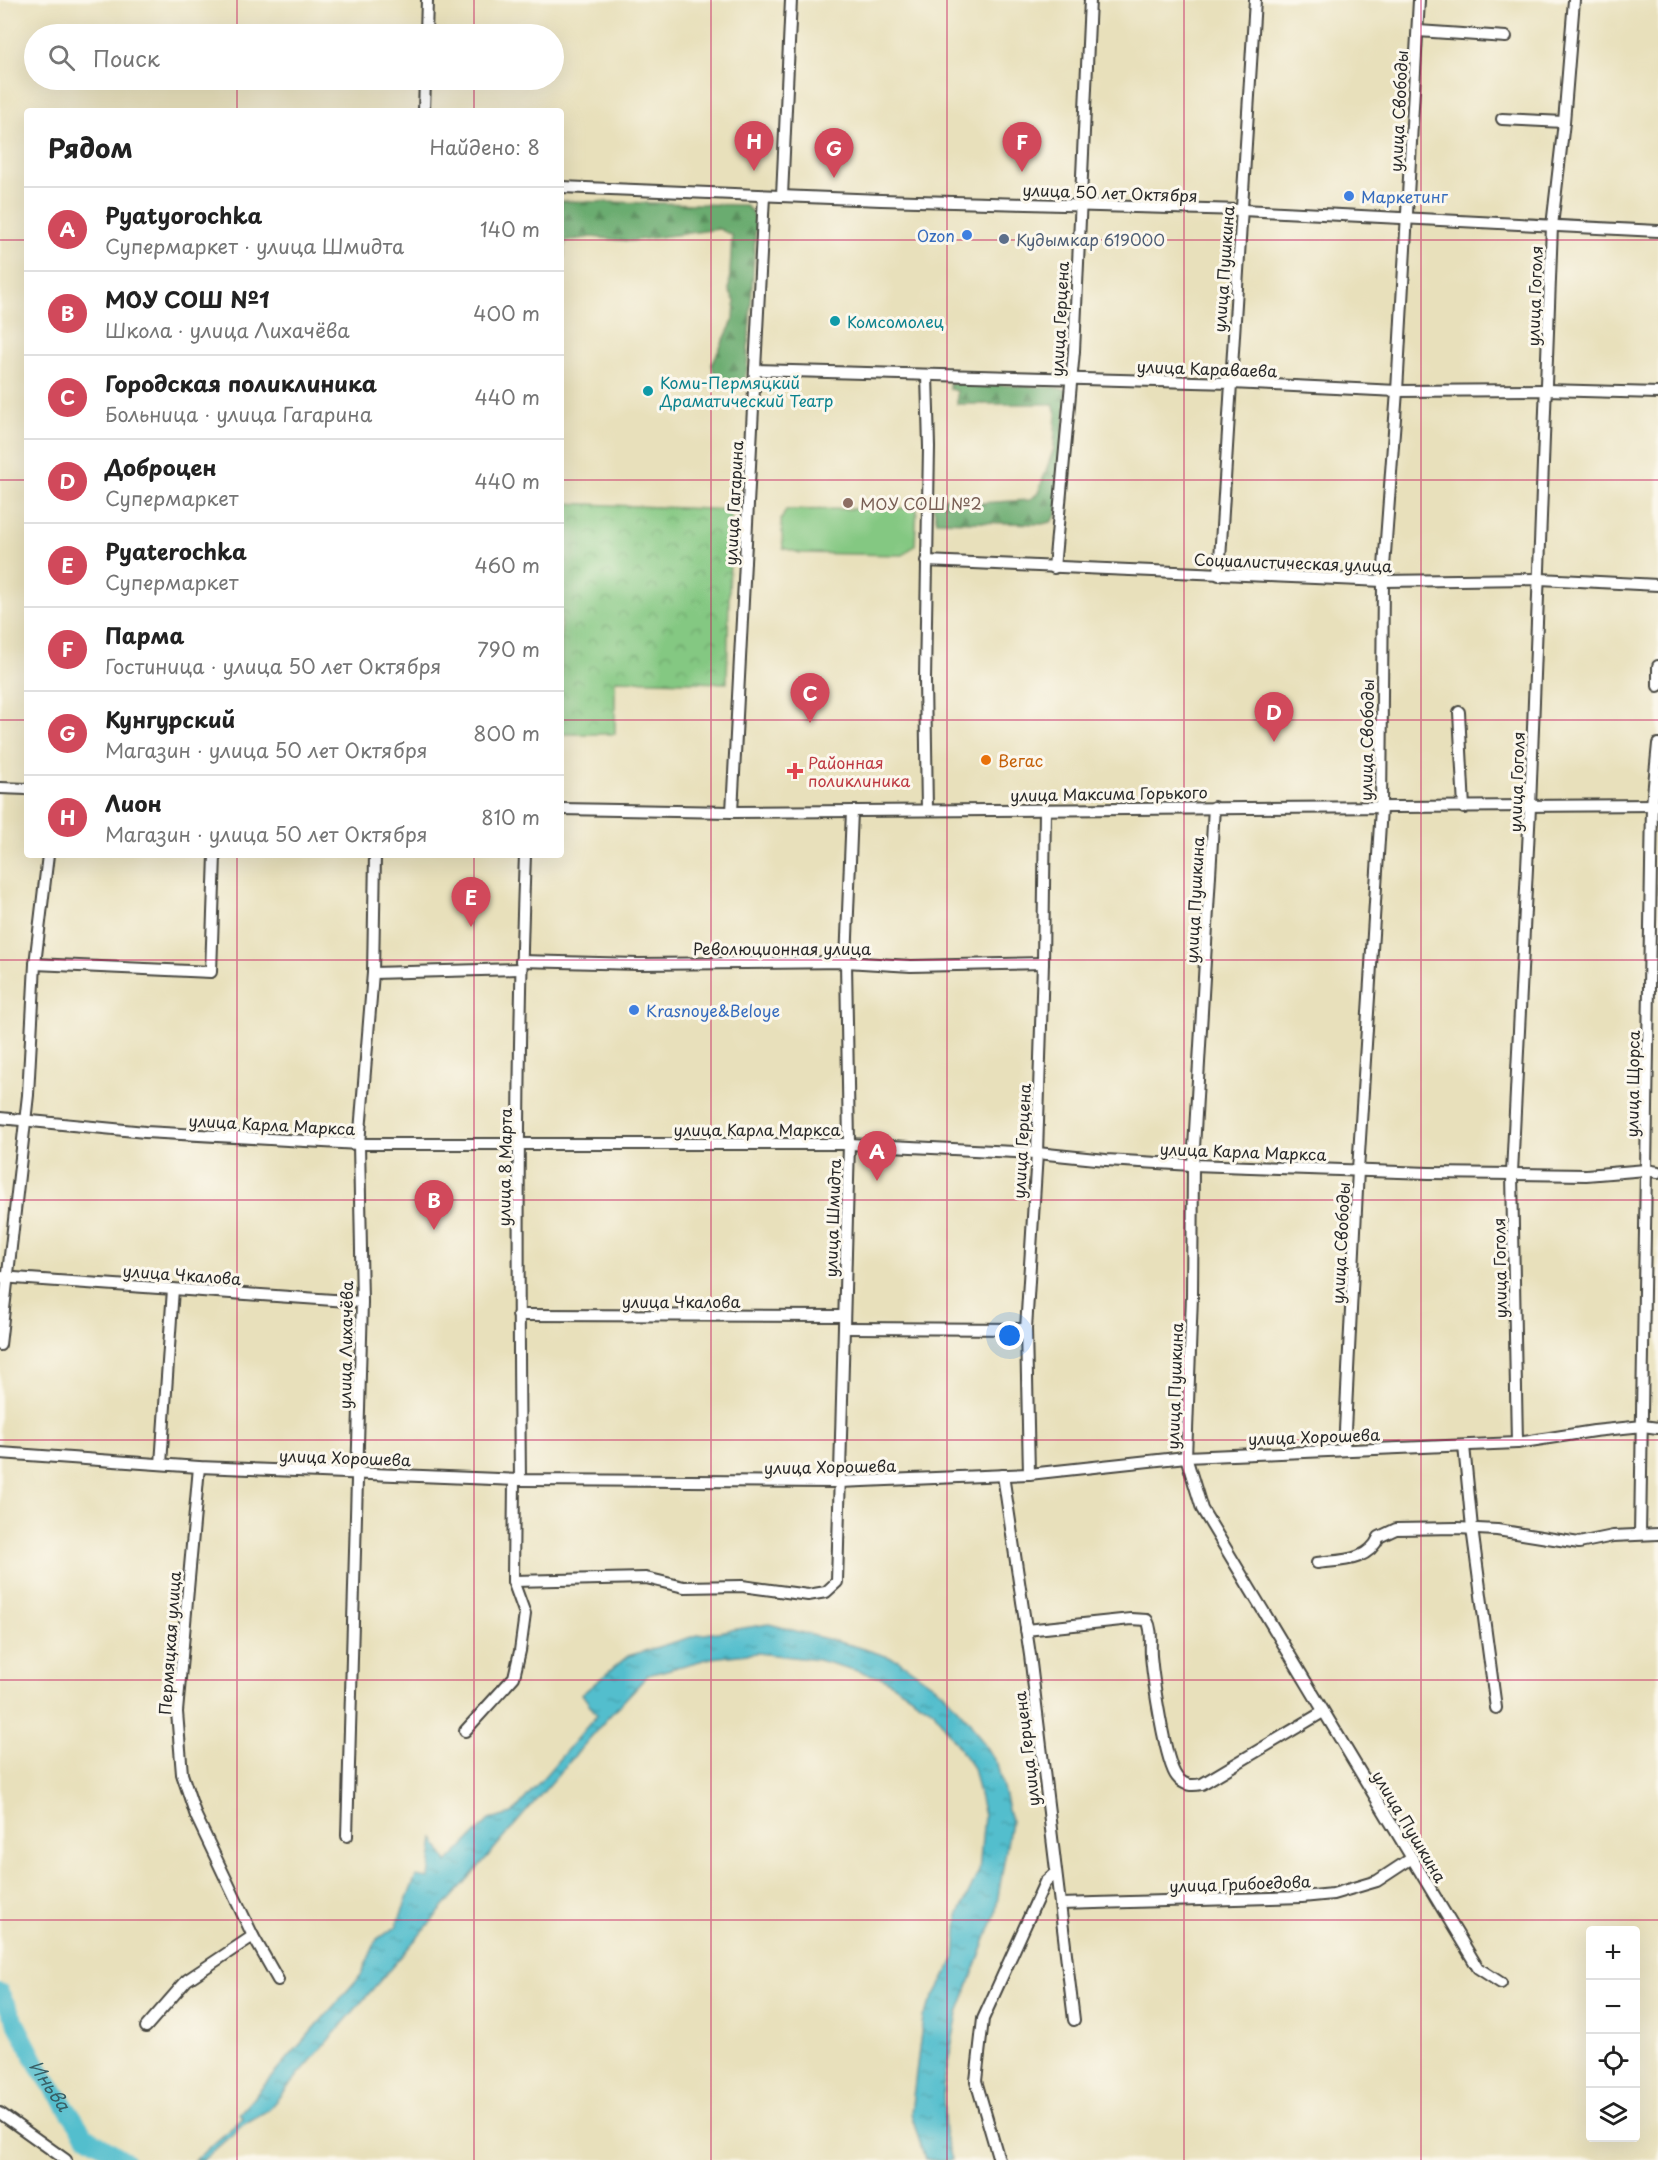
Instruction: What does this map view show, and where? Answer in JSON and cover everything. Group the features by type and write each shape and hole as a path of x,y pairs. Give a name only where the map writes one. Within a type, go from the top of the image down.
{"street":[{"path":"426,24 427,0"},
{"path":"782,196 791,0"},
{"name":"улица Герцена","path":"1054,568 1074,351 1090,0"},
{"name":"улица Пушкина","path":"1219,575 1255,0"},
{"name":"улица Свободы","path":"1344,1450 1358,1170 1381,808 1383,581 1397,391 1419,0"},
{"name":"улица Гоголя","path":"1517,1443 1512,1173 1530,807 1552,226 1564,122 1574,0"},
{"name":"улица Свободы","path":"1418,31 1506,37"},
{"path":"424,90 424,108"},
{"path":"1502,119 1564,122"},
{"name":"улица 50 лет Октября","path":"564,187 764,196 1242,210 1658,231"},
{"name":"улица Гагарина","path":"732,812 764,196"},
{"name":"улица Караваева","path":"755,370 1231,383 1397,391 1546,390 1658,393"},
{"path":"927,375 929,447 925,680 927,810"},
{"name":"Социалистическая улица","path":"926,561 1383,581 1539,579 1658,585"},
{"path":"1658,666 1658,686"},
{"path":"1459,712 1464,808"},
{"name":"улица Щорса","path":"1640,1533 1646,1170 1658,744"},
{"path":"0,788 24,789"},
{"name":"улица Максима Горького","path":"564,809 732,812 1655,805"},
{"name":"улица Пушкина","path":"1214,807 1193,1164 1192,1296 1186,1457 1202,1509 1323,1712 1478,1968 1501,1983"},
{"name":"улица Герцена","path":"1029,1474 1026,1329 1036,1153 1043,963 1045,809"},
{"name":"улица Шмидта","path":"513,1581 646,1578 684,1587 742,1586 808,1595 826,1592 837,1582 849,1144 846,962 852,811"},
{"path":"0,1345 4,1277 28,1095 35,964 48,858"},
{"path":"35,964 211,972 215,858"},
{"name":"улица Лихачёва","path":"346,1836 362,1302 359,1144 373,973 375,858"},
{"name":"улица 8 Марта","path":"513,1581 517,1480 521,965 525,858"},
{"name":"Революционная улица","path":"373,973 521,965 846,962 911,966 1043,963"},
{"name":"улица Карла Маркса","path":"0,1118 145,1132 359,1144 519,1142 632,1145 849,1144 1036,1153 1106,1160 1429,1173 1587,1175 1646,1170 1658,1172"},
{"name":"улица Чкалова","path":"4,1277 362,1302"},
{"path":"161,1464 173,1289"},
{"name":"улица Чкалова","path":"518,1315 844,1322 1026,1329"},
{"name":"улица Хорошева","path":"0,1453 199,1467 517,1480 839,1482 1029,1474 1186,1457 1517,1443 1643,1426 1658,1428"},
{"path":"1464,1446 1472,1528 1496,1708"},
{"name":"Пермяцкая улица","path":"199,1467 177,1712 182,1774 196,1816 253,1936 278,1980"},
{"name":"улица Герцена","path":"1003,1475 1026,1630 1074,2020"},
{"path":"1317,1563 1352,1559 1368,1553 1379,1537 1396,1529 1472,1528 1579,1543 1640,1533 1658,1534"},
{"path":"465,1731 514,1677 525,1614 513,1581"},
{"path":"1026,1630 1131,1619 1147,1620 1151,1628 1151,1656 1167,1757 1178,1779 1193,1786 1202,1784 1323,1712"},
{"name":"улица Грибоедова","path":"1060,1904 1302,1897 1333,1894 1377,1881 1412,1858"},
{"path":"999,2160 976,2081 983,2019 1045,1882 1056,1872"},
{"path":"146,2027 187,1980 253,1936"},
{"path":"0,2114 66,2160"}],"green space":[{"path":"564,201 745,205 752,212 756,223 747,369 744,382 726,384 715,378 712,364 734,319 735,301 729,291 732,235 719,229 630,241 592,237 565,241 564,253"},
{"path":"949,383 1054,387 1067,390 1057,515 1051,522 1042,524 937,521 933,505 942,497 979,503 1030,500 1038,493 1054,448 1056,413 1053,404 957,404 957,391 950,389"},
{"path":"564,503 731,510 727,683 615,680 615,734 564,734"},
{"path":"917,508 915,545 903,555 800,553 783,548 781,520 786,510"}],"water":[{"path":"769,1624 898,1660 943,1692 969,1721 997,1764 1011,1821 995,1915 958,2013 943,2087 945,2136 952,2160 925,2160 911,2113 923,2017 955,1958 958,1916 979,1871 984,1816 973,1768 933,1710 883,1678 818,1660 757,1653 711,1658 648,1675 603,1723 268,2110 244,2124 203,2160 195,2160 243,2118 239,2114 361,1975 377,1939 396,1927 416,1876 429,1878 434,1838 447,1863 489,1820 512,1814 597,1715 582,1694 628,1656 698,1635"}],"waterway":[{"name":"Иньва","path":"0,1992 38,2066 85,2135 125,2160"}],"place":[{"name":"Лион","path":"754,171"},
{"name":"Парма","path":"1022,172"},
{"name":"Кунгурский","path":"834,178"},
{"name":"Маркетинг","path":"1349,196"},
{"name":"Ozon","path":"967,235"},
{"name":"Кудымкар 619000","path":"1004,239"},
{"name":"Комсомолец","path":"835,321"},
{"name":"Коми-Пермяцкий Драматический Театр","path":"648,391"},
{"name":"МОУ СОШ №2","path":"848,503"},
{"name":"Городская поликлиника","path":"810,723"},
{"name":"Доброцен","path":"1274,742"},
{"name":"Вегас","path":"986,760"},
{"name":"Районная поликлиника","path":"795,771"},
{"name":"Pyaterochka","path":"471,927"},
{"name":"Krasnoye&Beloye","path":"634,1010"},
{"name":"Pyatyorochka","path":"877,1181"},
{"name":"МОУ СОШ №1","path":"434,1230"}]}
